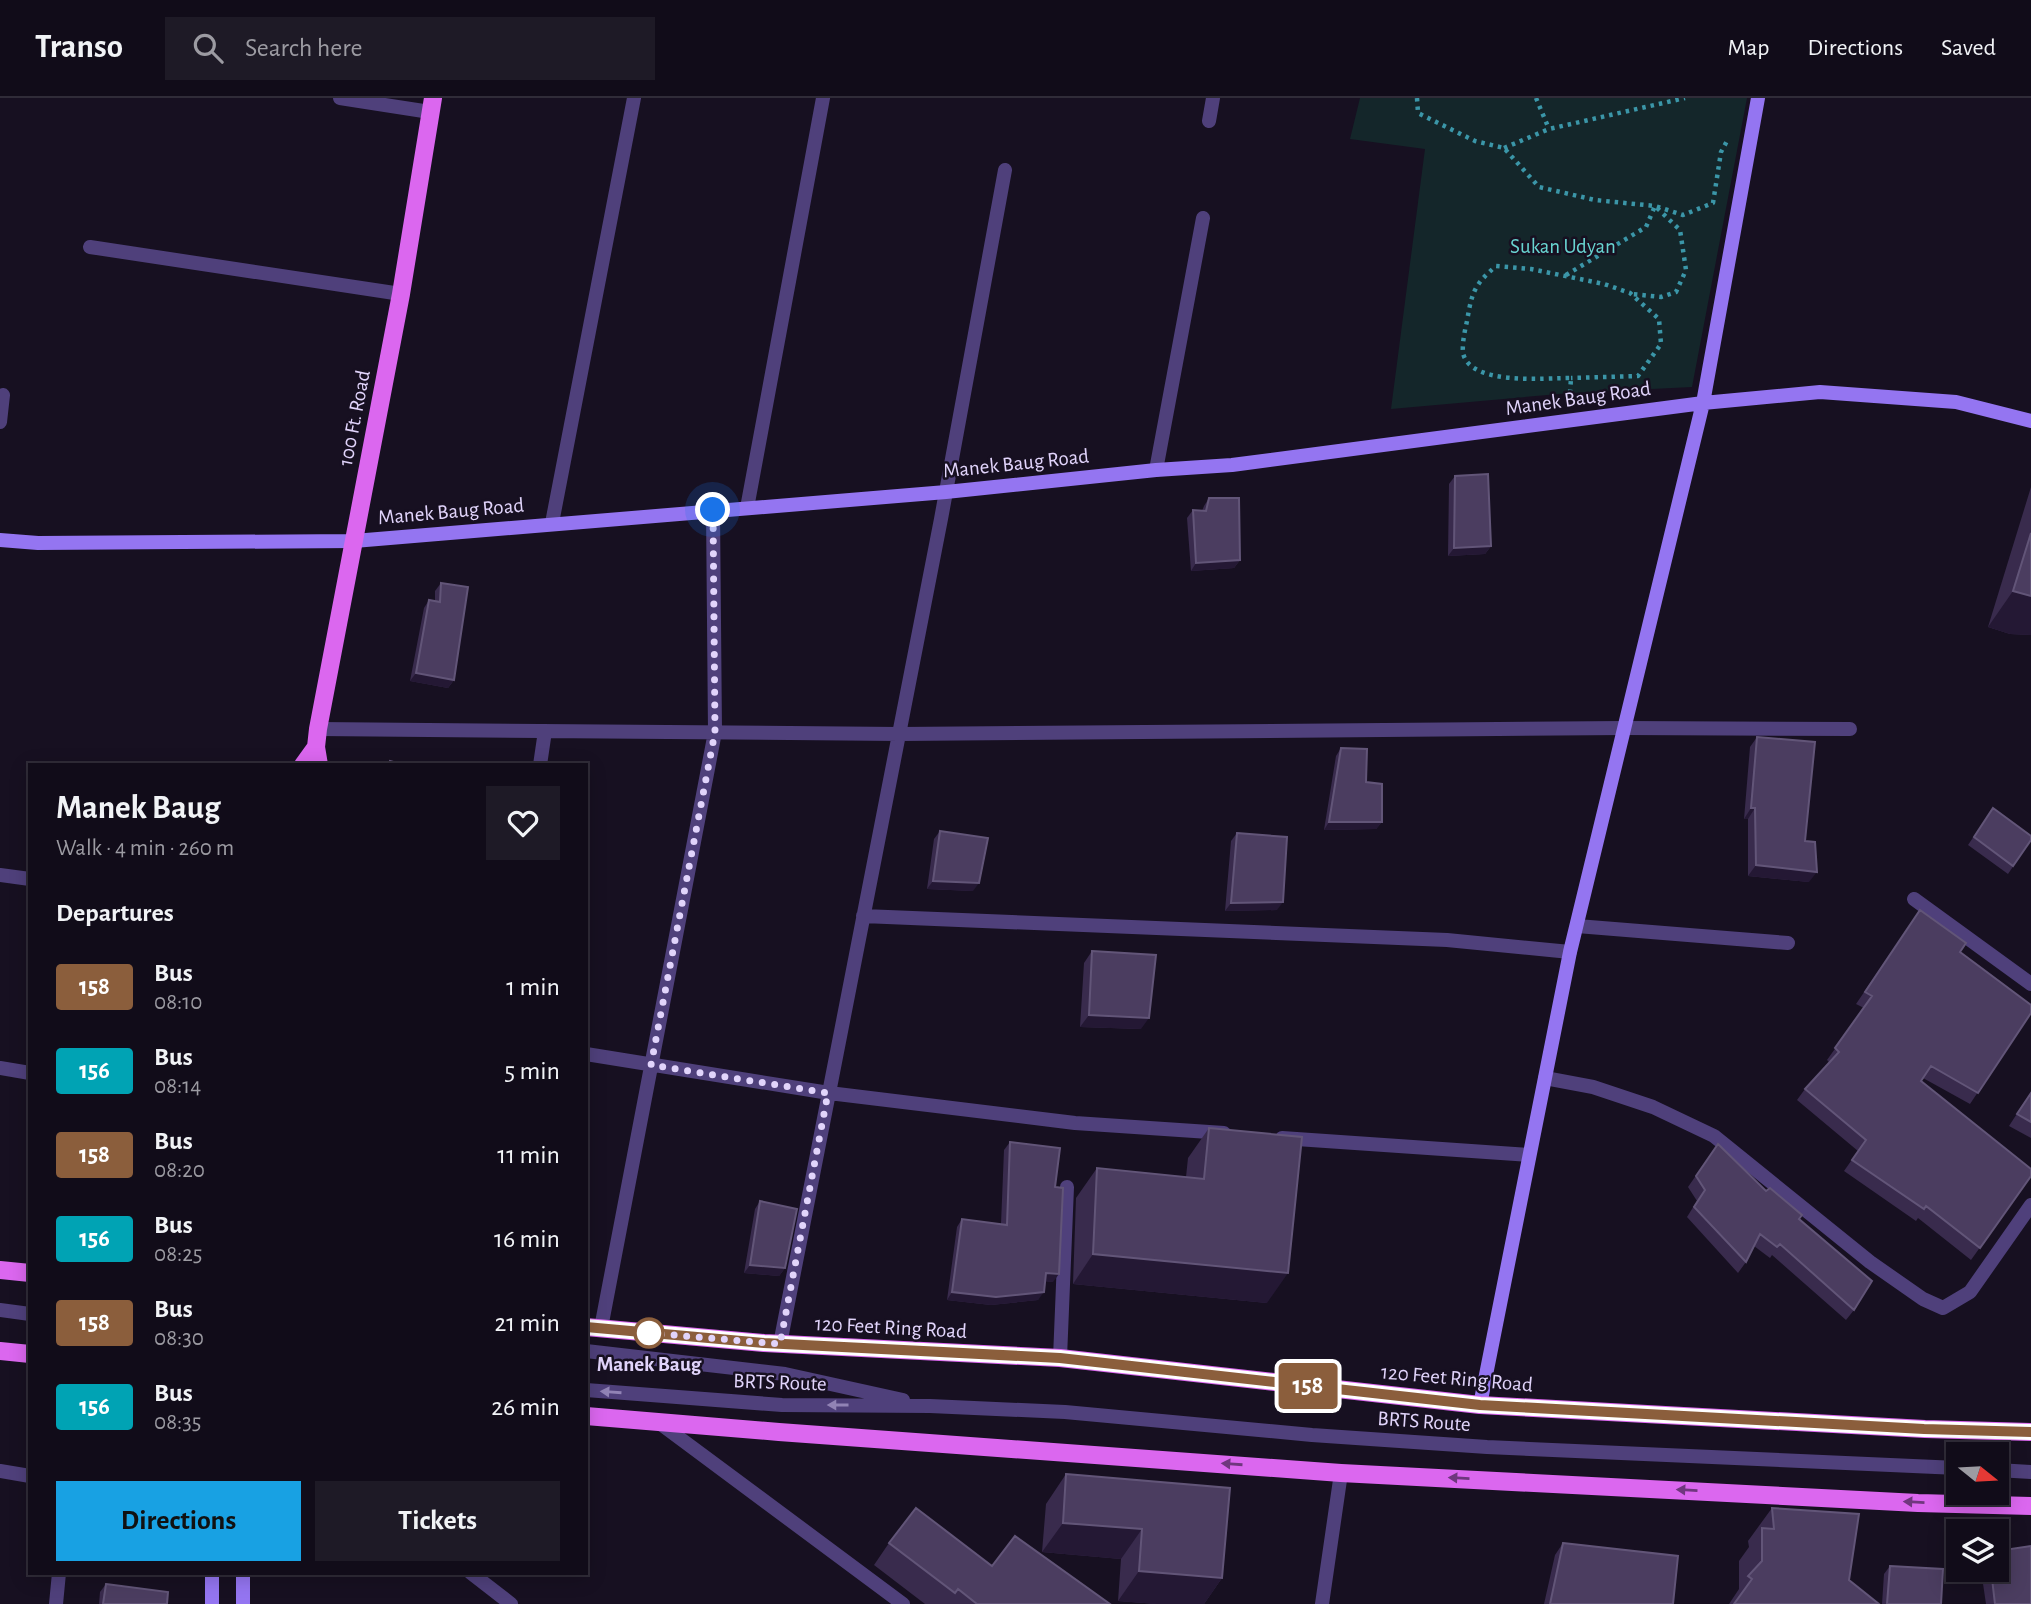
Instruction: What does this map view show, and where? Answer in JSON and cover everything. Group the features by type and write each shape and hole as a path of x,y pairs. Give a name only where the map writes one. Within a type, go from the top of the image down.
{"main road":[{"name":"100 Ft. Road","path":"305,763 318,747 401,294 432,105"},
{"path":"0,1270 28,1273"},
{"name":"120 Feet Ring Road","path":"594,1328 780,1344 1060,1358 1480,1405 1924,1429 2031,1432"},
{"path":"0,1351 28,1354"},
{"path":"588,1416 1341,1473 1918,1503 2031,1506"}],"street":[{"path":"341,98 432,105"},
{"path":"552,523 634,98"},
{"path":"747,508 824,98"},
{"path":"1209,121 1213,98"},
{"path":"1480,1405 1570,952 1703,402 1758,98"},
{"path":"780,1344 946,492 1005,170"},
{"path":"1156,470 1203,218"},
{"path":"90,247 401,294"},
{"name":"Manek Baug Road","path":"0,540 38,543 354,541 946,492 1156,470 1232,466 1703,402 1820,393 1956,402 2031,421"},
{"path":"0,422 3,395"},
{"path":"594,1328 651,1065 715,732 713,510"},
{"path":"318,747 545,731 899,734 1624,728 1850,729"},
{"path":"540,763 545,731"},
{"path":"0,875 28,880"},
{"path":"1914,898 2031,984"},
{"path":"863,916 1447,940 1570,952"},
{"path":"1577,926 1788,943"},
{"path":"588,1054 828,1093 1075,1123 1240,1135"},
{"path":"0,1068 28,1073"},
{"path":"1545,1077 1593,1087 1653,1107 1714,1136 1870,1262 1923,1299 1943,1308 1970,1292 2031,1205"},
{"path":"1268,1136 1529,1155"},
{"path":"1060,1358 1067,1187"},
{"path":"0,1310 28,1314"},
{"name":"BRTS Route","path":"588,1351 785,1374 930,1406"},
{"name":"BRTS Route","path":"588,1390 782,1405 930,1406 1065,1412 1312,1435 1487,1447 1946,1467"},
{"path":"657,1421 904,1604"},
{"path":"0,1471 28,1476"},
{"path":"2009,1471 2031,1472"},
{"path":"1322,1604 1341,1473"},
{"path":"56,1604 59,1575"},
{"path":"212,1575 212,1604"},
{"path":"243,1575 243,1604"},
{"path":"474,1575 511,1604"}],"path":[{"path":"1417,98 1418,113 1475,141 1504,148 1539,187 1595,200 1654,206 1683,215 1713,203 1721,152 1731,132"},
{"path":"1536,98 1549,129"},
{"path":"1504,148 1549,129 1685,98"},
{"path":"1565,275 1646,227 1654,206"},
{"path":"1630,293 1659,319 1661,344 1639,376 1490,376 1472,368 1463,354 1470,305 1478,281 1496,266 1565,275 1630,293 1661,297 1676,292 1686,270 1680,230 1654,206"},
{"path":"1570,393 1571,378"}],"green space":[{"name":"Sukan Udyan","path":"1360,98 1747,98 1692,387 1570,393 1391,409 1425,149 1350,139"}],"building":[{"path":"1488,474 1491,546 1454,548 1455,476"},
{"path":"1209,498 1239,498 1240,560 1196,563 1193,510 1206,511"},
{"path":"2031,533 2031,596 2013,591"},
{"path":"441,583 468,587 454,680 416,673 429,600 440,602"},
{"path":"1757,737 1815,742 1805,841 1815,842 1817,872 1756,865 1755,808 1751,808"},
{"path":"1341,748 1367,749 1366,782 1382,784 1382,822 1329,822"},
{"path":"1993,808 2031,836 2013,866 1974,837"},
{"path":"940,831 988,838 979,883 933,881"},
{"path":"1237,833 1287,837 1283,902 1231,903"},
{"path":"1920,910 1966,943 1960,952 2031,1005 2031,1013 1978,1093 1931,1066 1921,1081 2031,1169 2031,1176 1980,1248 1926,1206 1924,1209 1852,1160 1866,1140 1805,1089 1839,1052 1835,1048 1872,996 1865,992"},
{"path":"1092,951 1156,955 1149,1018 1089,1015"},
{"path":"2031,1093 2031,1122 2017,1114"},
{"path":"1209,1128 1302,1137 1288,1273 1093,1254 1097,1168 1204,1179"},
{"path":"1010,1142 1060,1148 1055,1187 1063,1188 1059,1274 1046,1273 1044,1292 996,1297 952,1292 962,1219 1007,1225"},
{"path":"1718,1144 1766,1191 1770,1188 1802,1215 1799,1219 1872,1281 1854,1310 1780,1244 1777,1247 1760,1234 1746,1262 1694,1207 1705,1190 1696,1176"},
{"path":"760,1201 797,1209 785,1268 750,1265"},
{"path":"1066,1474 1230,1488 1222,1578 1139,1571 1142,1529 1063,1523"},
{"path":"916,1508 992,1566 1015,1536 1110,1604 977,1604 958,1589 955,1593 889,1543"},
{"path":"1772,1508 1859,1514 1849,1580 1879,1604 1734,1604 1752,1579 1748,1576 1762,1561 1762,1528 1774,1529"},
{"path":"1563,1543 1678,1556 1673,1604 1550,1604"},
{"path":"2031,1546 2031,1604 1995,1604 1992,1582 2009,1582 2009,1549"},
{"path":"1890,1566 1943,1569 1941,1604 1887,1604"},
{"path":"106,1584 168,1592 167,1604 103,1604"}],"bus line":[{"name":"158","path":"588,1327 764,1343 1060,1358 1480,1405 1924,1429 2031,1432"}],"place":[{"name":"Manek Baug","path":"649,1333"}],"route":[{"path":"649,1333 780,1344 828,1093 651,1065 715,732 713,510"}]}
